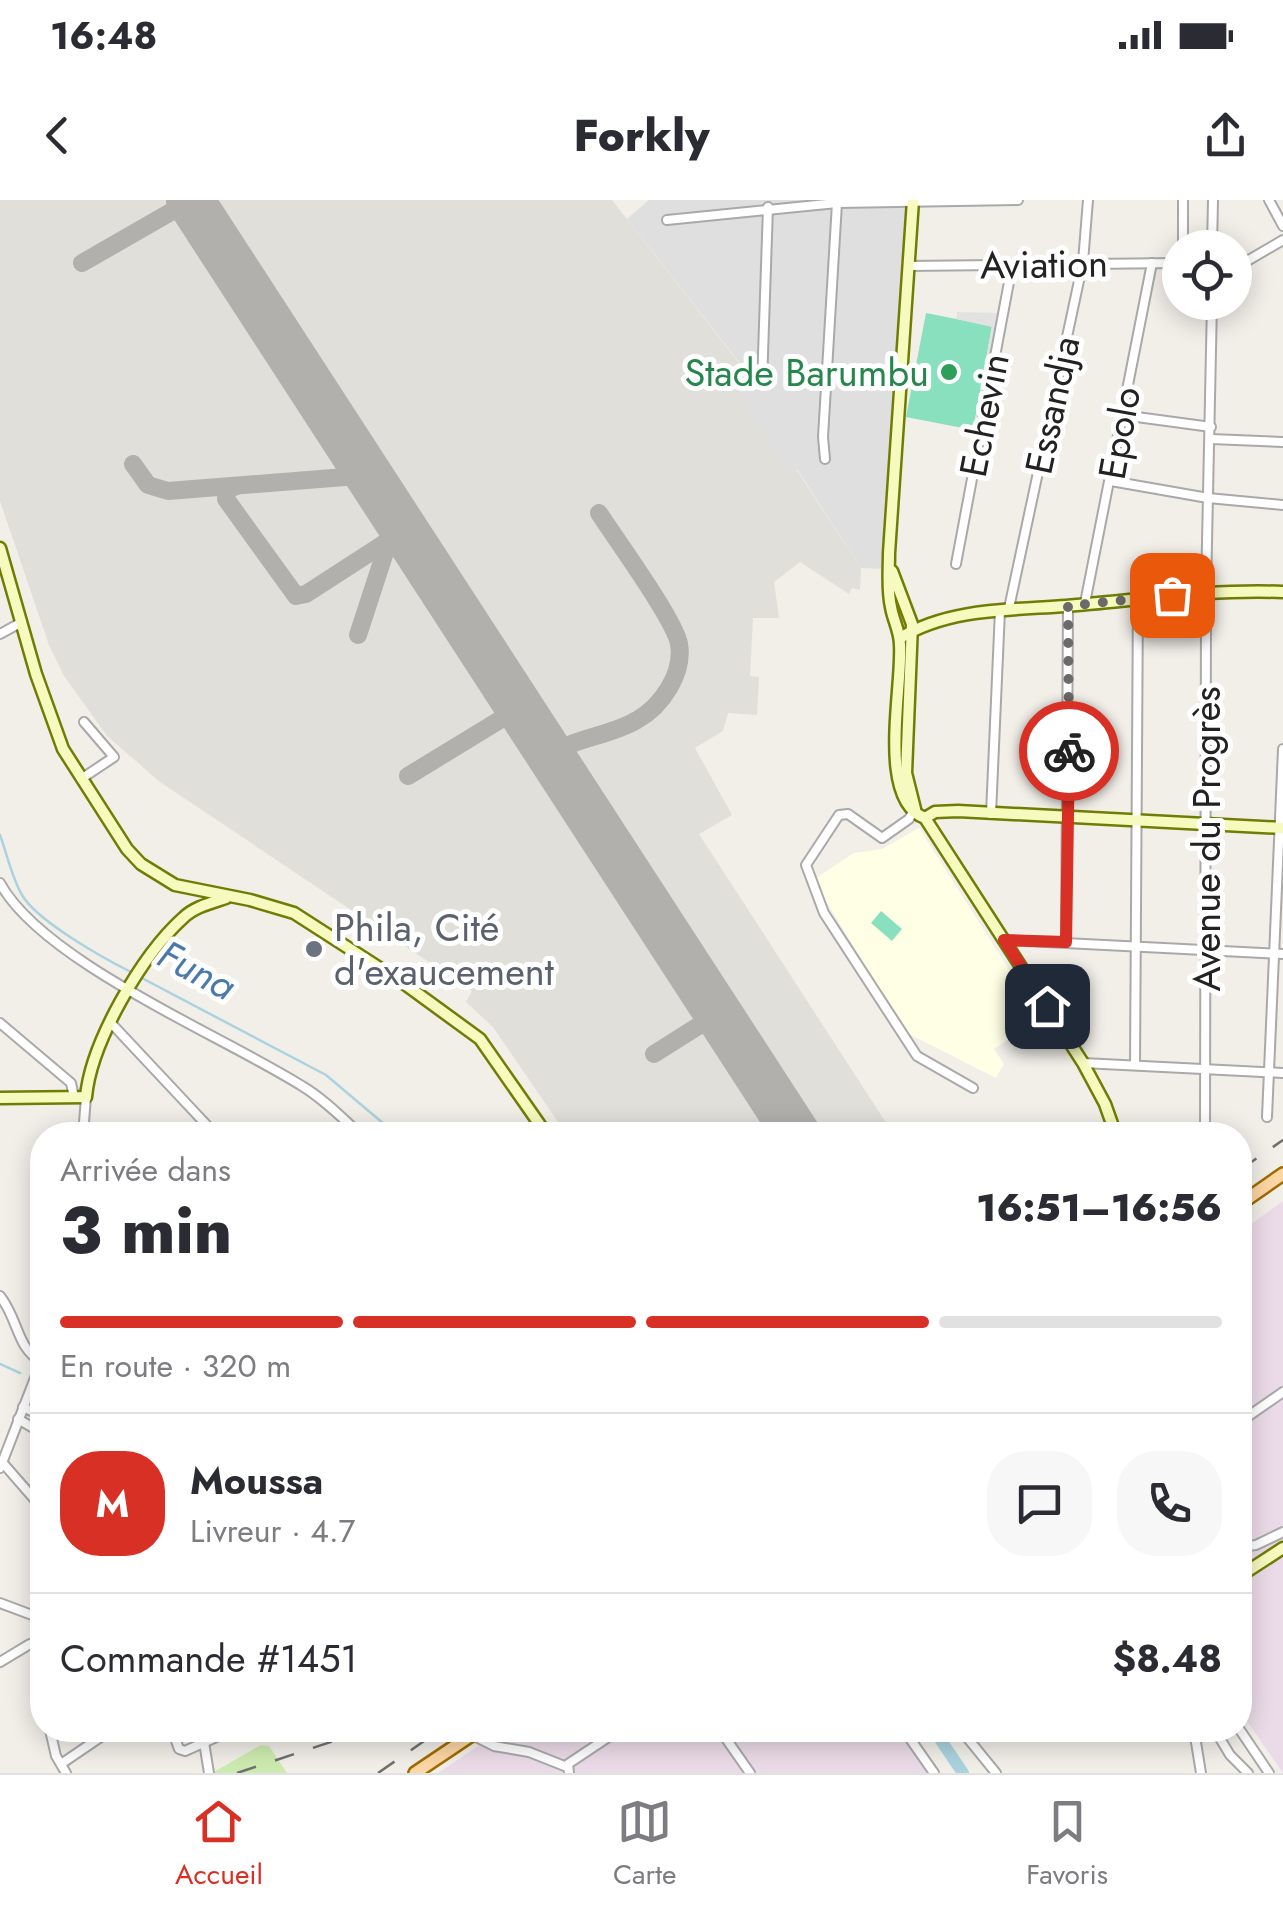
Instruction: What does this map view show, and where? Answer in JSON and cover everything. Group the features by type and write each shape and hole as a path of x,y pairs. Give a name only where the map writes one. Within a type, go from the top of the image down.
{"main road":[{"path":"913,201 889,566 891,608 900,638 898,787 1084,1063 1111,1122"},
{"path":"0,548 54,727 80,779 127,849 142,864 176,885 274,906 310,921 466,1027 488,1050 538,1122"},
{"path":"889,566 904,598 912,631 906,773 918,815"},
{"path":"900,638 936,620 1004,609 1206,591 1283,592"},
{"path":"918,815 946,811 1282,828"},
{"path":"0,1098 80,1097 129,985 181,919 226,897"},
{"path":"1252,1196 1283,1174"},
{"path":"1252,1568 1283,1548"},
{"path":"415,1773 460,1742"}],"street":[{"path":"667,220 837,203 1018,200"},
{"name":"Essandja","path":"990,814 1004,609 1083,262 1088,200"},
{"path":"1183,200 1184,230"},
{"path":"1212,230 1213,200"},
{"path":"1270,200 1283,226"},
{"path":"825,459 822,437 837,203"},
{"path":"762,384 768,207"},
{"path":"1252,258 1283,240"},
{"name":"Epolo","path":"1085,603 1152,263"},
{"name":"Aviation","path":"908,266 1162,263"},
{"name":"Echevin","path":"956,564 1012,266"},
{"name":"Avenue du Progrès","path":"1205,1122 1206,591 1212,320"},
{"path":"1122,415 1211,427"},
{"path":"1211,439 1283,442"},
{"path":"1111,481 1208,498 1283,504"},
{"path":"1136,1065 1138,598"},
{"path":"1066,942 1068,606"},
{"path":"0,634 22,622"},
{"path":"80,779 114,757 84,722"},
{"path":"1267,1117 1279,954 1283,749"},
{"path":"918,815 882,838 848,814 839,815 806,865 824,913 917,1056 973,1088"},
{"path":"0,883 32,922 88,965 306,1088 344,1122"},
{"path":"1004,940 1279,954"},
{"path":"0,1023 72,1083 80,1097 82,1122"},
{"path":"111,1023 204,1122"},
{"path":"1084,1063 1283,1073"},
{"path":"0,1296 16,1319 30,1354"},
{"path":"30,1390 1,1465 30,1495"},
{"path":"1252,1414 1283,1392"},
{"path":"23,1407 30,1410"},
{"path":"18,1419 30,1426"},
{"path":"1252,1546 1283,1532"},
{"path":"0,1602 30,1613"},
{"path":"0,1662 30,1644"},
{"path":"54,1742 64,1769 97,1742"},
{"path":"178,1742 182,1750 204,1742 209,1773"},
{"path":"489,1742 529,1752 568,1770 604,1742"},
{"path":"728,1742 748,1770 737,1773"},
{"path":"912,1742 934,1773"},
{"path":"971,1742 996,1773"},
{"path":"1196,1742 1200,1773"},
{"path":"1222,1742 1248,1773"},
{"path":"1248,1742 1269,1773"}],"shaded area":[{"path":"0,200 612,200 754,382 737,394 789,473 796,469 861,568 860,590 852,588 849,594 800,562 774,582 779,618 753,618 750,676 759,677 757,715 728,713 723,731 695,748 732,815 699,834 886,1122 558,1122 493,1027 466,1002 472,991 160,782 107,736 64,676 49,645 0,501"},
{"path":"649,200 908,200 886,569 861,568 797,469 789,474 736,394 754,381 627,219"},
{"path":"957,312 1001,313 979,431 973,430 992,327 956,319"},
{"path":"919,828 1040,1018 994,1049 1004,1064 996,1078 907,1033 813,880 854,853 882,849"},
{"path":"1283,1201 1283,1773 1252,1728 1252,1223"},
{"path":"484,1742 918,1742 939,1773 438,1773"}],"green space":[{"name":"Stade Barumbu","path":"926,313 992,326 973,430 906,417"},
{"path":"881,911 902,929 892,941 871,923"},
{"path":"261,1745 269,1746 287,1773 212,1773"}],"waterway":[{"name":"Funa","path":"0,835 15,881 30,905 72,938 131,972"},
{"name":"Funa","path":"138,976 326,1075 382,1122"},
{"path":"0,1364 20,1373"},
{"name":"Funa","path":"942,1742 963,1773"}],"taxiway":[{"path":"82,263 190,201"},
{"path":"133,464 148,485 168,491 345,477 365,468"},
{"path":"236,486 227,490 226,499 296,596 306,594 405,530"},
{"path":"551,754 646,714 663,697 678,666 679,644 667,617 599,513"},
{"path":"358,635 389,540"},
{"path":"408,776 521,707"},
{"path":"654,1054 719,1013"}],"runway":[{"path":"190,200 789,1122"}],"railway":[{"path":"1252,1162 1283,1140"},
{"path":"237,1773 331,1742"},
{"path":"378,1773 423,1742"}],"way so far":[{"path":"1069,751 1068,606 1172,595"}],"place":[{"name":"Stade Barumbu","path":"949,372"},
{"name":"Phila, Cité d'exaucement","path":"314,949"}],"route":[{"path":"1047,1006 1004,940 1066,942 1069,751"}]}
